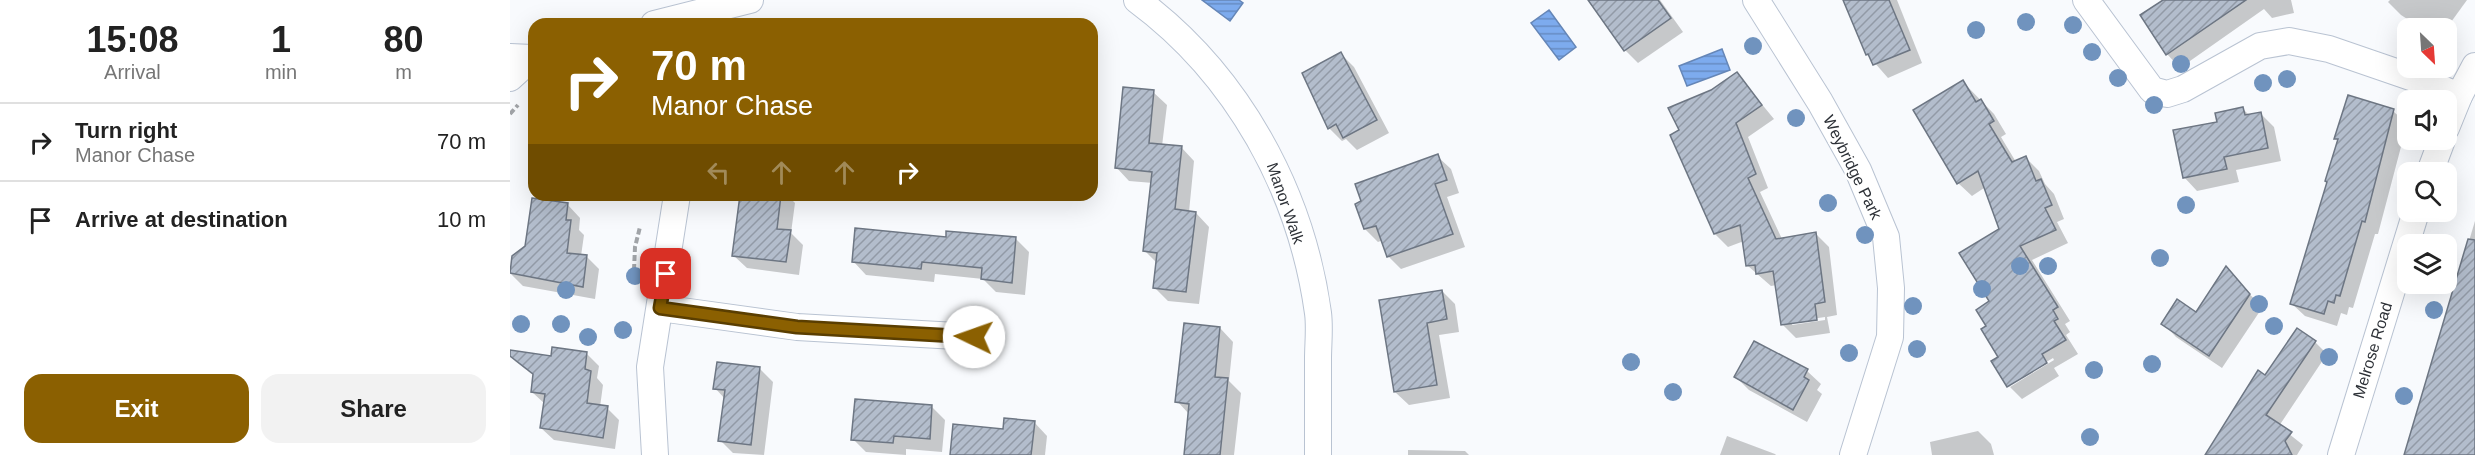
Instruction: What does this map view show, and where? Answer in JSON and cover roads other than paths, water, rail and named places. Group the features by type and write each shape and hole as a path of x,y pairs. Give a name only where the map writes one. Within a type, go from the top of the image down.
{"street":[{"path":"678,18 750,0"},
{"name":"Manor Walk","path":"1137,0 1154,13 1213,71 1263,143 1278,171 1290,204 1318,314 1318,455"},
{"name":"Weybridge Park","path":"1756,0 1858,170 1886,237 1891,288 1890,337 1853,455"},
{"path":"2086,0 2152,90 2167,94 2183,89 2260,45 2289,41 2330,49 2459,96"},
{"path":"510,78 525,58"},
{"path":"2457,101 2475,66"},
{"path":"655,455 650,367 676,201"},
{"name":"Melrose Road","path":"2341,455 2413,222"},
{"path":"660,308 797,327 974,337"}],"water":[{"path":"1202,0 1239,0 1243,3 1230,21"},
{"path":"1549,10 1576,47 1559,60 1531,23"},
{"path":"1722,49 1730,70 1687,86 1679,66"}]}
